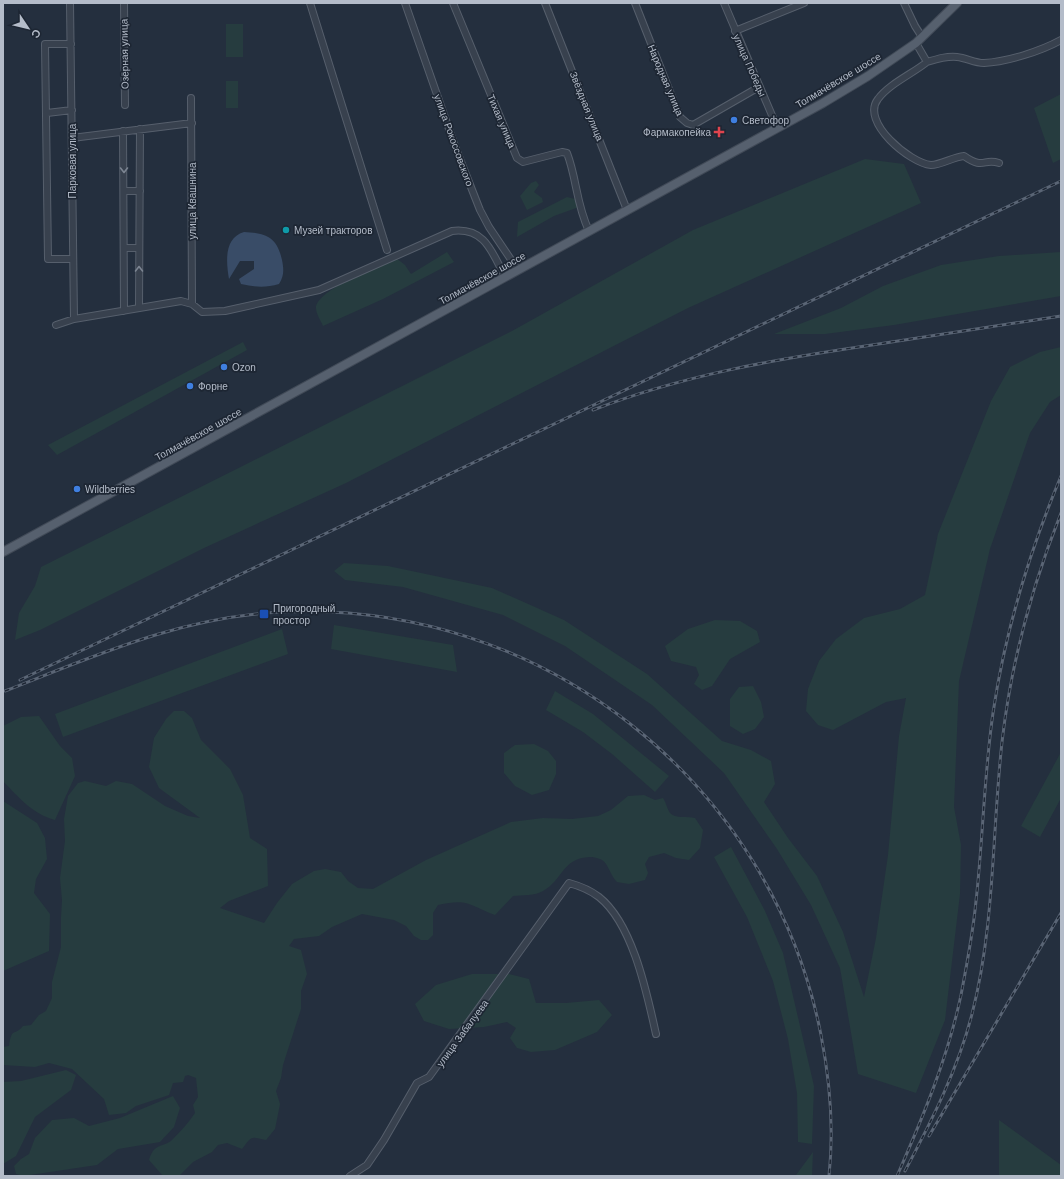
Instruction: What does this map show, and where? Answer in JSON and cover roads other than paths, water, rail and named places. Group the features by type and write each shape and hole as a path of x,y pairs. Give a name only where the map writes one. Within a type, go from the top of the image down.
{"main road":[{"name":"Толмачёвское шоссе","path":"3,552 589,231 868,76 916,43 957,3"}],"street":[{"name":"Парковая улица","path":"70,3 72,259 74,319"},
{"name":"Озёрная улица","path":"124,3 125,105"},
{"path":"310,3 388,250"},
{"name":"улица Рокоссовского","path":"405,3 456,149 480,210 489,227 518,270"},
{"name":"Тихая улица","path":"452,3 517,158 523,162 562,152 567,153 572,166 578,199 589,231"},
{"name":"Звёздная улица","path":"545,3 627,210"},
{"name":"Народная улица","path":"635,3 680,117 687,123 693,125 759,86"},
{"name":"улица Победы","path":"724,3 777,127"},
{"path":"735,31 804,3"},
{"path":"904,3 922,37"},
{"path":"999,163 992,161 981,165 972,162 964,156 933,165 926,163 898,148 885,135 876,120 874,107 878,100 894,84 910,75 927,62 944,57 958,57 974,63 991,62 1014,58 1061,40"},
{"path":"916,43 927,62"},
{"path":"70,44 45,44 48,260 72,259"},
{"name":"улица Квашнина","path":"191,98 192,304"},
{"path":"46,113 72,110"},
{"path":"72,138 192,123"},
{"path":"139,308 140,130"},
{"path":"123,131 124,311"},
{"path":"124,191 140,191"},
{"path":"56,325 74,319 181,301 192,304 202,312 225,311 319,290 452,231 464,230 478,234 488,244 505,277"},
{"path":"124,248 139,248"},
{"name":"улица Забалуева","path":"350,1176 367,1165 384,1140 417,1084 430,1077 569,883 582,887 600,898 615,916 628,938 646,992 656,1034"}],"water":[{"path":"244,232 264,235 274,241 280,252 282,260 283,276 279,284 260,287 241,284 239,279 254,269 254,261 240,261 229,279 227,265 228,251 233,239 237,235"}],"railway":[{"path":"20,680 1061,181"},
{"path":"593,410 661,387 766,362 1061,316"},
{"path":"897,1176 934,1087 956,1018 972,937 988,760 998,682 1011,622 1029,563 1049,505 1061,476"},
{"path":"905,1171 925,1133 952,1074 972,1014 985,947 992,878 1002,742 1011,683 1032,597 1061,513"},
{"path":"5,691 107,651 175,629 246,615 283,612 378,616 469,637 553,674 630,724 697,786 752,860 794,943 821,1035 829,1087 831,1123 829,1176"},
{"path":"929,1136 1061,913"}],"place":[{"name":"Светофор","path":"734,120"},
{"name":"Фармакопейка","path":"719,132"},
{"name":"Музей тракторов","path":"286,230"},
{"name":"Ozon","path":"224,367"},
{"name":"Форне","path":"190,386"},
{"name":"Wildberries","path":"77,489"},
{"name":"Пригородный простор","path":"264,614"}]}
